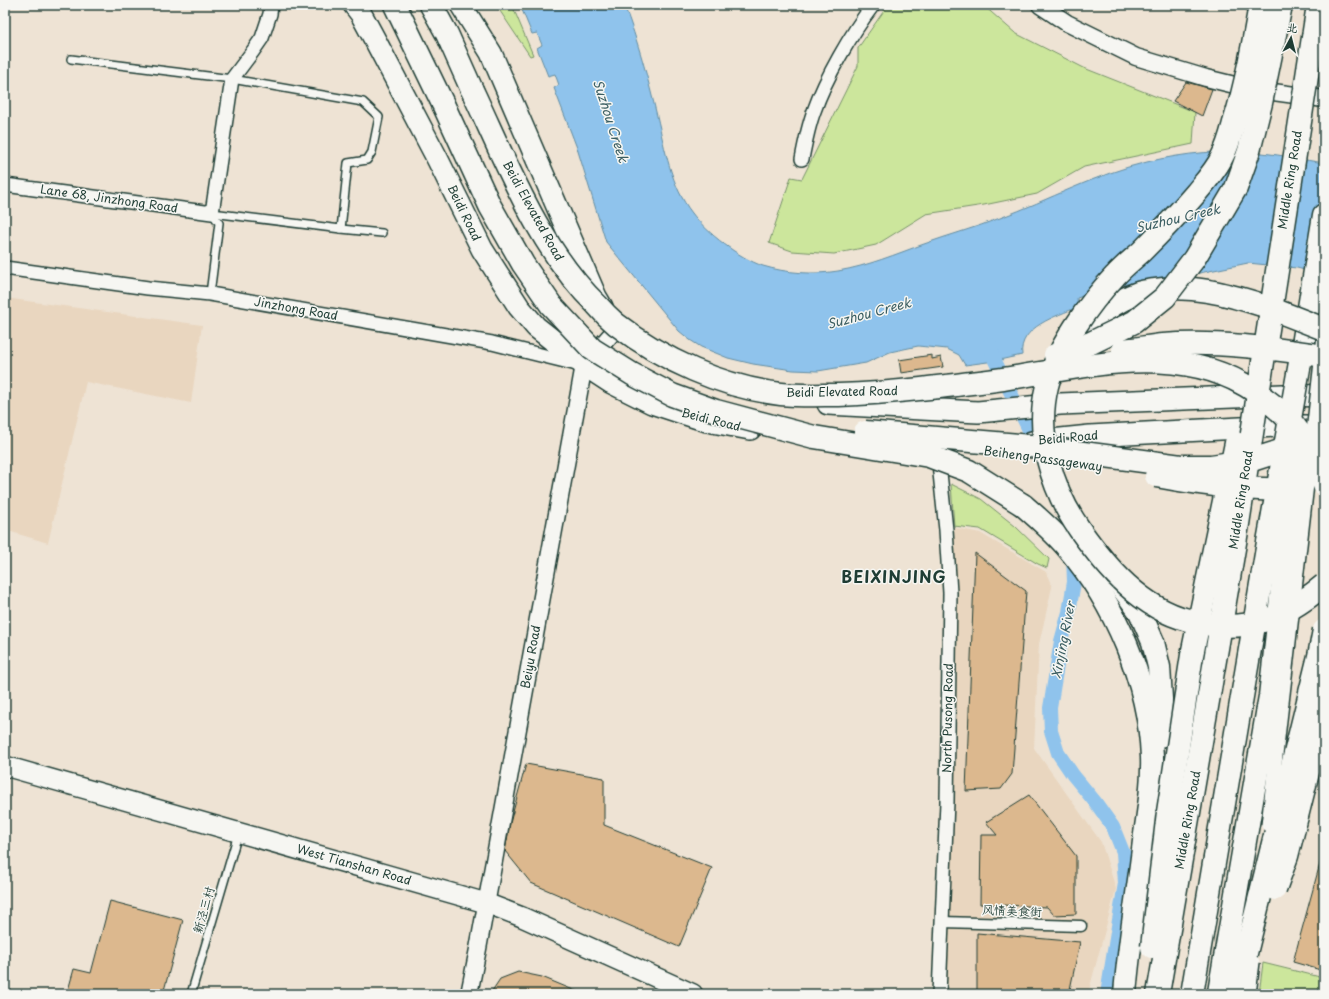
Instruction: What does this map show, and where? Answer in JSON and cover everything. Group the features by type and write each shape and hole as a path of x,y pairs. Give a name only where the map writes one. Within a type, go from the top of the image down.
{"highway":[{"path":"395,5 490,206 522,264 551,305 592,348 632,374 672,395 716,411 814,437 929,456 969,472 1023,505 1045,524 1067,547 1088,575 1106,603 1122,633 1136,670 1148,720 1152,757 1149,802"},
{"name":"Beidi Elevated Road","path":"431,5 521,193 551,249 580,289 614,322 647,345 687,367 721,380 750,388 781,394 874,394 928,389"},
{"path":"1125,994 1149,802 1160,736 1161,699 1159,666 1153,642 1140,612 1073,520 1060,496 1049,465 1044,441 1044,415 1047,386 1058,359 1076,327 1094,300 1116,275 1143,250 1183,208 1206,182 1222,157 1240,105 1260,5"},
{"path":"928,389 1029,363 1091,343 1134,322 1166,297 1194,259 1236,188 1249,151 1261,103 1281,5"},
{"name":"Middle Ring Road","path":"1158,994 1236,537 1263,352 1318,5"},
{"path":"1192,994 1324,215"},
{"path":"1066,345 1090,321 1113,306 1139,292 1169,288 1199,289 1228,294 1262,305 1324,330"},
{"path":"928,389 1096,354 1163,345 1218,345 1286,350 1324,356"},
{"path":"1146,994 1168,812 1192,655 1242,414 1263,352"},
{"path":"1232,992 1270,696 1300,421 1301,357"},
{"path":"928,389 1041,374 1090,365 1130,362 1173,362 1212,370 1244,384 1276,407 1302,435 1319,466 1324,485"},
{"path":"762,424 1030,446 1180,466 1211,466 1252,460 1302,444 1324,428"},
{"name":"Beiheng Passageway","path":"762,424 1040,458 1226,487 1266,490 1324,485"},
{"path":"1097,553 1122,580 1152,605 1184,619 1211,626 1239,627 1268,620 1288,610 1324,585"},
{"path":"1232,992 1319,656 1324,630"},
{"path":"1232,992 1286,856 1302,800 1324,709"}],"main road":[{"name":"Beidi Road","path":"354,5 361,14 437,158 482,249 519,307 536,328 584,365 610,382 652,403 707,421 761,431 994,446 1090,436 1279,426 1324,428"},
{"path":"461,5 491,52 596,297 616,330 659,364 688,377 774,400 978,412 1060,404 1282,395 1324,396"},
{"name":"West Tianshan Road","path":"5,766 486,903 693,994"}],"street":[{"path":"212,213 232,79 262,38 270,14 271,5"},
{"path":"802,159 807,132 814,110 827,82 855,30 873,5"},
{"path":"1040,5 1067,23 1136,57 1251,89 1324,99"},
{"name":"Lane 68, Jinzhong Road","path":"5,185 212,213"},
{"name":"Jinzhong Road","path":"5,268 148,288 210,294 492,343 584,365"},
{"path":"584,365 616,330"},
{"path":"1232,992 1324,336"},
{"name":"Beiyu Road","path":"469,994 584,365"},
{"name":"North Pusong Road","path":"937,442 946,530 950,593 947,802 939,994"},
{"name":"风情美食街","path":"942,922 1081,926"}],"lane":[{"path":"71,59 232,79 363,102 379,117 372,152 367,160 348,163 341,230"},
{"path":"212,213 341,230 382,233"},
{"path":"210,294 219,223 212,213"},
{"name":"新泾三村","path":"191,994 238,832"}],"shaded area":[{"path":"5,298 202,325 191,403 86,382 48,543 5,530"},
{"path":"951,527 980,533 1046,572 1052,587 1039,644 1034,748 1101,842 1116,889 1088,994 946,994"}],"green space":[{"path":"496,5 512,5 533,55 530,56"},
{"path":"888,5 983,5 1015,33 1084,68 1195,112 1193,144 1084,167 1037,194 984,205 926,214 876,245 834,254 792,251 769,243 791,177 802,179 858,66 858,48"},
{"path":"951,484 981,499 1015,526 1049,559 1047,568 980,529 954,526"},
{"path":"1263,963 1324,978 1324,994 1259,994"}],"water":[{"name":"Suzhou Creek","path":"520,5 624,5 634,32 650,88 666,154 679,191 692,213 706,229 734,251 763,266 800,273 829,272 849,269 991,222 1091,180 1128,167 1175,156 1233,151 1270,154 1324,163 1324,275 1297,268 1248,263 1180,277 1133,289 1131,283 1104,289 1077,298 1078,307 1050,319 1032,330 1022,345 1022,355 995,361 965,365 959,355 947,349 918,346 890,352 866,363 818,371 793,370 753,364 728,358 701,347 679,331 606,242 577,148 554,88 559,85 555,74 548,76 537,48 542,45 537,33 532,34"}],"building":[{"path":"1186,82 1212,89 1202,116 1173,101"},
{"path":"932,355 932,359 941,357 943,367 901,373 899,360"},
{"path":"975,553 1026,591 1012,774 1001,789 966,791"},
{"path":"526,764 604,778 604,825 712,868 679,947 531,883 505,851 510,823"},
{"path":"1029,795 1076,856 1076,914 1054,915 1047,907 980,904 981,835 997,835 986,822"},
{"path":"1321,860 1324,860 1324,971 1293,962"},
{"path":"110,901 183,920 163,994 67,994 74,969 91,973"},
{"path":"977,933 1080,942 1069,994 977,994"},
{"path":"518,972 542,977 583,994 490,994 500,979"}],"waterway":[{"name":"Xinjing River","path":"990,344 995,361 1038,448"},
{"name":"Xinjing River","path":"1073,556 1074,582 1069,612 1061,641 1050,708 1051,731 1058,753 1113,827 1123,852 1125,883 1107,994"}],"district":[{"name":"BEIXINJING","path":"894,577"}]}
